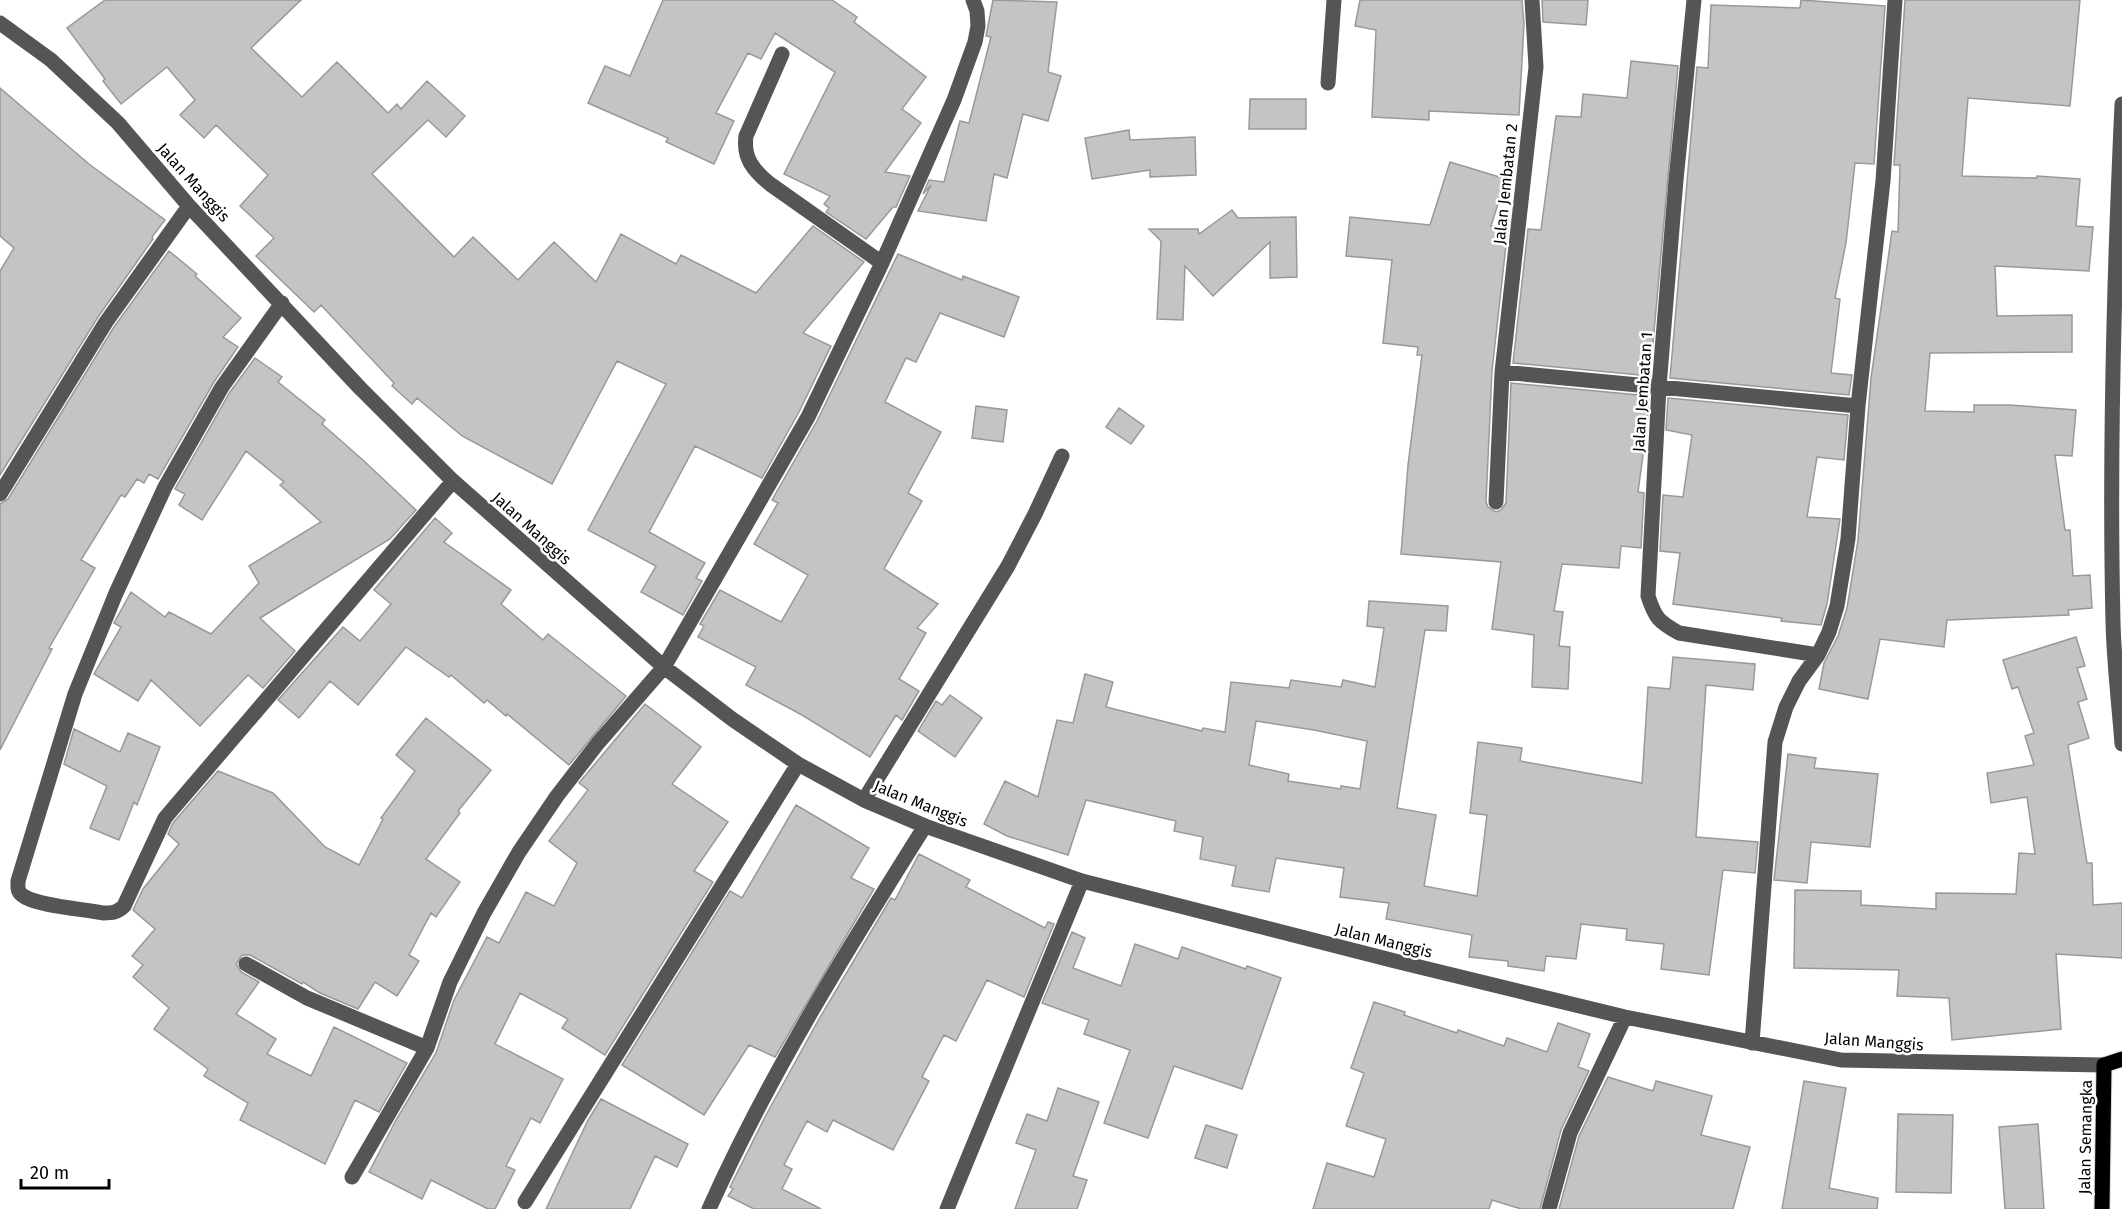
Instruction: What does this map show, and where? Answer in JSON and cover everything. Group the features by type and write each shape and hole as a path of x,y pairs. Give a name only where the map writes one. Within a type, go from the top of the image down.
{"main road":[{"path":"2104,1065 2122,1059"},
{"name":"Jalan Semangka","path":"2102,1209 2104,1065"}],"street":[{"path":"352,1177 427,1048 450,982 484,914 519,852 557,796 598,743 664,667 808,417 882,263 971,56 978,26 977,11 973,0"},
{"path":"1328,83 1334,0"},
{"name":"Jalan Jembatan 2","path":"1496,502 1502,372 1536,67 1532,0"},
{"name":"Jalan Jembatan 1","path":"1694,0 1659,387 1648,596 1653,611 1661,623 1679,633 1818,655"},
{"path":"1752,1043 1775,742 1786,707 1799,681 1818,655 1829,632 1837,606 1846,550 1858,406 1883,181 1895,0"},
{"name":"Jalan Manggis","path":"0,23 51,60 118,123 189,206 360,388 453,481 664,667 732,719 798,764 864,800 925,826 1082,881 1625,1017 1841,1060 2104,1065"},
{"path":"782,54 746,136 744,147 748,161 770,184 882,263"},
{"path":"2122,104 2114,290 2113,624 2122,744"},
{"path":"0,494 106,322 189,206"},
{"path":"282,303 222,387 165,486 116,593 75,694 18,881 18,891 34,901 103,913 113,913 124,906 165,818 453,481"},
{"path":"1502,372 1858,406"},
{"path":"864,800 1008,566 1062,456"},
{"path":"525,1202 798,764"},
{"path":"709,1209 764,1097 837,967 925,826"},
{"path":"947,1209 1082,881"},
{"path":"246,964 307,998 427,1048"},
{"path":"1549,1209 1570,1133 1625,1017"}],"building":[{"path":"105,0 301,0 251,48 302,97 337,62 388,113 397,104 401,109 427,81 465,116 446,137 428,120 372,174 454,257 473,237 518,280 554,242 596,282 621,234 676,264 681,255 756,293 813,226 864,262 803,333 831,346 799,412 762,478 695,446 649,532 705,563 696,578 702,581 683,615 641,592 656,566 588,530 666,384 617,361 552,484 462,436 417,398 412,404 392,386 394,383 321,305 314,312 256,256 274,238 240,206 268,175 216,125 204,138 180,115 195,100 167,67 121,104 103,81 105,79 67,28"},
{"path":"663,0 832,0 857,17 854,22 926,77 902,109 921,123 885,172 910,176 896,207 893,207 866,239 826,212 829,208 824,204 830,196 784,174 835,72 775,33 761,59 748,53 716,113 734,121 714,164 666,142 668,138 588,103 605,66 630,76"},
{"path":"993,0 1057,2 1048,72 1061,76 1048,121 1023,114 1007,178 994,174 986,221 918,211 931,185 923,194 929,180 944,182 960,121 969,123 991,37 986,36"},
{"path":"1360,0 1522,0 1524,24 1519,115 1429,111 1429,120 1372,117 1376,30 1355,26"},
{"path":"1542,0 1588,0 1586,25 1543,22"},
{"path":"1801,0 1885,6 1874,164 1855,163 1846,243 1835,298 1840,299 1831,373 1852,375 1849,395 1670,378 1697,67 1708,68 1711,5 1800,8"},
{"path":"1905,0 2080,0 2070,106 1968,98 1962,176 2037,178 2037,176 2080,179 2076,226 2093,227 2089,271 1995,266 1997,316 2072,315 2072,352 1930,353 1925,411 1974,412 1974,405 2076,410 2072,456 2055,455 2065,530 2070,530 2073,576 2090,575 2092,608 2068,610 2069,615 1947,620 1944,647 1880,639 1868,699 1819,689 1824,663 1838,636 1847,608 1858,540 1871,378 1892,231 1898,232 1900,165 1894,165"},
{"path":"1631,61 1678,66 1650,376 1513,363 1528,229 1541,230 1556,116 1581,117 1583,94 1627,98"},
{"path":"0,88 89,164 165,220 98,317 0,475 0,271 14,248 0,236"},
{"path":"1250,99 1306,99 1306,129 1249,129"},
{"path":"1129,130 1130,140 1195,137 1196,175 1150,177 1150,170 1092,179 1085,138"},
{"path":"1450,162 1506,179 1491,226 1508,227 1492,371 1486,502 1488,507 1496,512 1501,510 1506,503 1511,383 1649,396 1638,492 1644,493 1641,548 1621,546 1619,568 1562,564 1554,611 1563,612 1559,646 1570,647 1568,689 1532,687 1534,635 1492,629 1501,562 1401,554 1408,465 1422,355 1417,355 1418,347 1383,343 1392,260 1346,256 1350,217 1430,225"},
{"path":"1232,210 1238,218 1296,217 1297,277 1270,278 1270,242 1213,296 1185,266 1183,320 1157,319 1161,241 1149,229 1198,229 1199,234"},
{"path":"169,251 197,274 195,276 241,318 223,337 238,347 214,382 158,479 149,474 144,483 137,479 125,497 121,495 81,560 95,568 49,648 52,649 0,750 0,504 8,499 114,327"},
{"path":"898,254 962,280 963,276 1019,297 1004,337 940,313 916,362 906,358 885,402 941,432 908,493 922,501 884,569 938,604 917,628 926,633 899,679 919,691 902,720 896,715 870,757 802,715 746,685 756,667 698,637 704,626 700,624 720,590 781,622 808,575 754,544 778,503 772,500 817,421"},
{"path":"255,358 282,377 278,382 325,420 322,424 416,510 390,539 260,618 295,651 263,688 248,675 200,726 151,680 138,701 94,674 121,627 114,623 131,592 165,617 169,612 211,634 259,583 249,566 321,522 280,485 284,482 246,451 202,520 179,505 185,494 175,489 230,392"},
{"path":"1668,398 1848,415 1844,460 1817,457 1807,517 1840,519 1827,604 1821,625 1673,604 1680,553 1660,551 1663,495 1683,497 1692,435 1666,430"},
{"path":"976,406 1007,410 1003,442 972,438"},
{"path":"1119,408 1144,426 1131,444 1106,427"},
{"path":"435,518 452,533 444,542 511,590 501,604 543,640 548,634 626,696 569,765 507,714 506,716 487,700 484,703 451,675 449,677 406,647 358,705 330,681 299,718 278,700 343,627 360,641 391,604 374,590"},
{"path":"1369,601 1448,606 1446,631 1425,630 1397,808 1436,815 1424,886 1477,896 1487,815 1470,813 1478,742 1522,748 1520,761 1642,783 1648,687 1670,689 1673,657 1755,664 1753,690 1706,685 1696,837 1758,842 1755,873 1723,870 1709,975 1661,969 1664,944 1626,940 1627,929 1581,924 1576,959 1546,956 1544,971 1508,966 1508,961 1469,957 1472,935 1386,919 1389,903 1340,897 1344,868 1276,858 1269,892 1232,886 1236,866 1200,859 1203,837 1174,831 1176,821 1086,800 1068,855 1007,836 984,824 1005,781 1038,797 1057,720 1073,723 1085,674 1113,682 1106,707 1202,731 1203,728 1225,732 1231,682 1289,688 1291,680 1341,687 1343,680 1375,687 1384,628 1367,626","holes":["1256,721 1367,741 1360,789 1341,786 1341,789 1288,781 1289,774 1249,765"]},
{"path":"2076,637 2085,666 2077,668 2087,699 2078,702 2089,738 2068,745 2087,863 2092,863 2093,905 2122,903 2122,958 2056,954 2061,1029 1952,1040 1949,998 1897,996 1899,970 1794,968 1795,890 1861,891 1861,905 1936,909 1936,893 2016,894 2019,853 2035,854 2027,797 1991,803 1987,773 2034,765 2025,736 2034,733 2018,687 2012,689 2003,660"},
{"path":"950,695 982,718 955,757 918,731 936,701 942,705"},
{"path":"645,704 701,747 672,784 728,822 694,871 713,882 605,1055 562,1028 568,1019 520,993 495,1044 563,1079 540,1123 531,1118 506,1166 515,1170 495,1209 488,1209 431,1180 422,1199 369,1172 396,1120 436,1053 454,1000 487,937 499,943 526,892 554,906 577,863 549,841 588,790 579,783"},
{"path":"426,718 491,770 458,811 460,813 426,859 460,882 436,917 431,913 409,955 419,961 397,996 375,982 358,1009 320,993 303,982 302,984 250,955 242,955 236,964 241,972 259,982 236,1014 276,1039 267,1054 311,1076 334,1027 407,1063 379,1112 355,1100 325,1164 240,1120 248,1103 204,1076 208,1069 154,1029 169,1008 133,977 143,965 132,956 155,929 133,910 143,889 179,844 168,834 173,823 218,771 273,793 325,847 359,865 383,819 381,818 415,771 396,755"},
{"path":"74,729 120,752 128,733 160,747 137,805 134,802 119,840 90,828 107,786 64,764"},
{"path":"1788,754 1816,758 1814,768 1878,774 1870,847 1811,842 1807,883 1774,880"},
{"path":"796,805 869,848 851,878 874,889 775,1057 749,1045 704,1115 622,1065 730,891 742,898"},
{"path":"919,854 970,880 966,887 1045,928 1048,922 1054,924 1024,997 987,980 956,1041 944,1035 922,1077 929,1081 893,1150 833,1120 827,1132 807,1121 784,1165 792,1169 782,1189 821,1209 754,1209 728,1196 733,1189 730,1187 766,1115 819,1019 891,898 895,900"},
{"path":"1072,932 1085,938 1073,968 1121,986 1135,944 1178,959 1182,947 1246,969 1247,966 1281,978 1242,1089 1174,1066 1148,1138 1104,1123 1130,1050 1084,1034 1089,1020 1042,1003"},
{"path":"1374,1002 1457,1033 1458,1030 1504,1046 1507,1038 1547,1052 1558,1023 1590,1034 1578,1067 1589,1071 1561,1130 1540,1209 1521,1209 1492,1200 1489,1209 1313,1209 1327,1163 1374,1177 1386,1139 1346,1126 1364,1073 1351,1068"},
{"path":"1608,1077 1653,1091 1656,1081 1712,1096 1701,1135 1750,1147 1733,1209 1559,1209 1579,1136"},
{"path":"1804,1081 1846,1088 1829,1188 1878,1198 1877,1209 1782,1209"},
{"path":"1058,1088 1099,1102 1073,1176 1087,1180 1077,1209 1015,1209 1036,1150 1016,1143 1027,1114 1047,1121"},
{"path":"601,1099 688,1144 677,1167 655,1156 630,1209 546,1209 588,1120"},
{"path":"1898,1114 1953,1115 1951,1193 1896,1192"},
{"path":"2038,1124 2044,1209 2005,1209 1999,1127"},
{"path":"1206,1125 1237,1135 1227,1168 1195,1158"}]}
